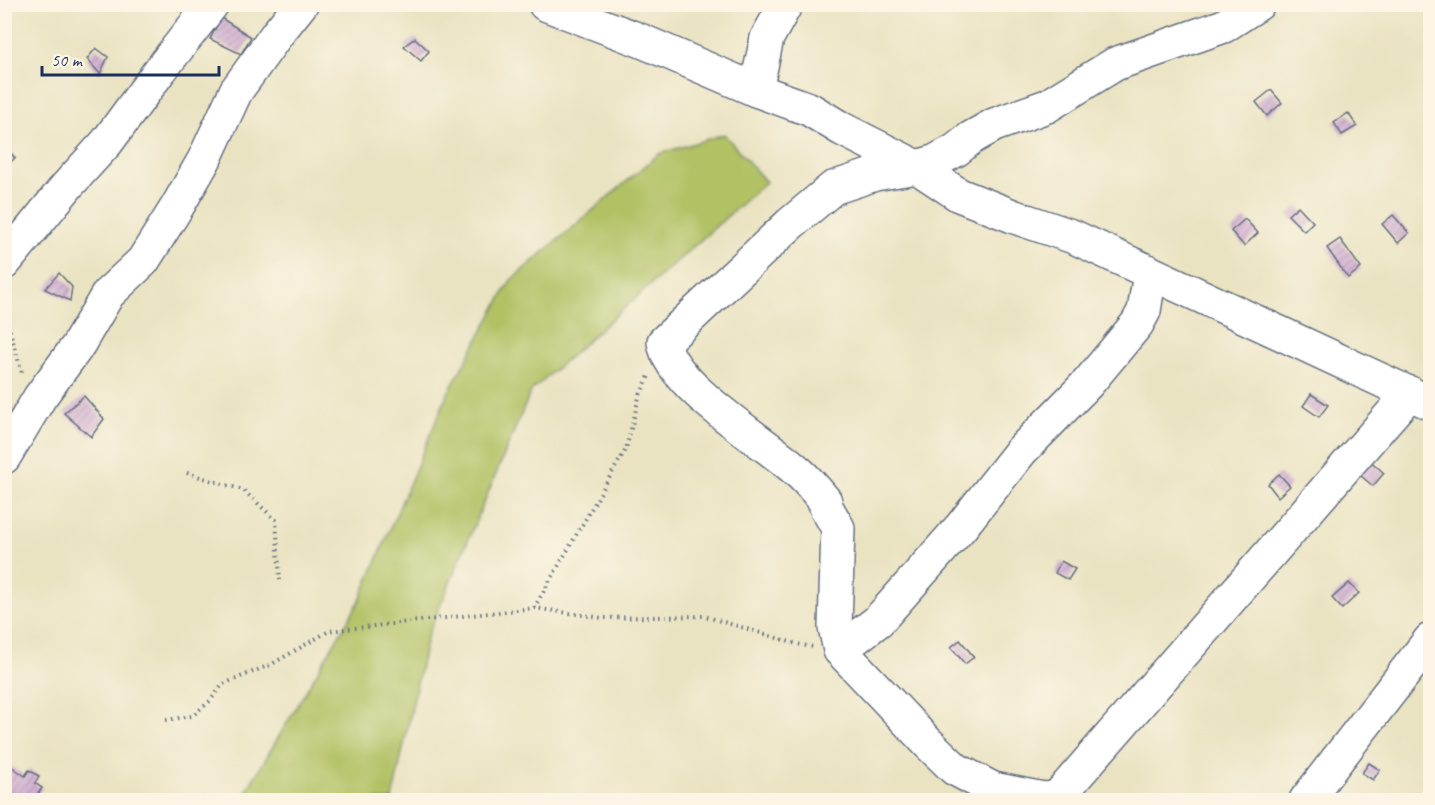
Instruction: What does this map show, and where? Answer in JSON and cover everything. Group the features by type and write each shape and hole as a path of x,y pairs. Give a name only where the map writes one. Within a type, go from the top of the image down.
{"street":[{"path":"4,263 67,186 107,142 212,4"},
{"path":"4,457 34,406 77,347 108,294 143,261 204,160 236,91 301,4"},
{"path":"545,4 642,40 756,90 809,109 842,129 917,167 959,195 1074,237 1420,398 1060,800 1042,799 993,789 955,769 840,650 835,627 838,528 825,501 796,470 729,419 688,382 669,358 664,342 790,224 833,188 875,174 917,167 946,156 994,125 1047,106 1115,64 1224,26 1258,4"},
{"path":"756,90 767,38 786,4"},
{"path":"840,650 878,621 961,527 1021,451 1088,383 1137,324 1144,311 1149,273"},
{"path":"1306,801 1431,640"}],"path":[{"path":"4,307 28,394 34,406"},
{"path":"534,608 626,449 639,397 664,342"},
{"path":"187,473 243,490 276,520 280,580"},
{"path":"166,720 192,717 210,701 223,684 270,665 329,631 534,608 603,618 704,616 797,644 840,650"}],"green space":[{"path":"724,134 766,182 531,391 427,637 392,800 241,800 359,602 448,393 511,280 659,154"}],"building":[{"path":"221,18 251,37 241,54 210,39"},
{"path":"415,38 429,51 421,61 404,46"},
{"path":"96,48 108,57 100,74 87,59"},
{"path":"1271,90 1282,103 1267,116 1256,102"},
{"path":"1348,113 1357,126 1342,135 1334,123"},
{"path":"4,145 15,158 4,168"},
{"path":"1298,206 1313,222 1304,231 1288,215"},
{"path":"1393,215 1409,233 1398,243 1382,224"},
{"path":"1245,219 1258,233 1244,246 1231,231"},
{"path":"1340,239 1361,268 1348,278 1327,248"},
{"path":"59,273 72,287 70,301 45,289"},
{"path":"1311,394 1328,405 1319,417 1303,406"},
{"path":"84,396 104,419 91,437 64,413"},
{"path":"1367,458 1384,473 1373,486 1355,471"},
{"path":"1279,474 1290,486 1278,497 1268,484"},
{"path":"1061,561 1075,569 1068,580 1055,573"},
{"path":"1349,583 1359,593 1342,609 1332,598"},
{"path":"960,640 974,657 965,664 951,647"},
{"path":"1369,763 1380,770 1373,780 1362,773"},
{"path":"9,765 25,776 29,770 39,776 35,783 42,788 34,800 4,800 4,771"}]}
